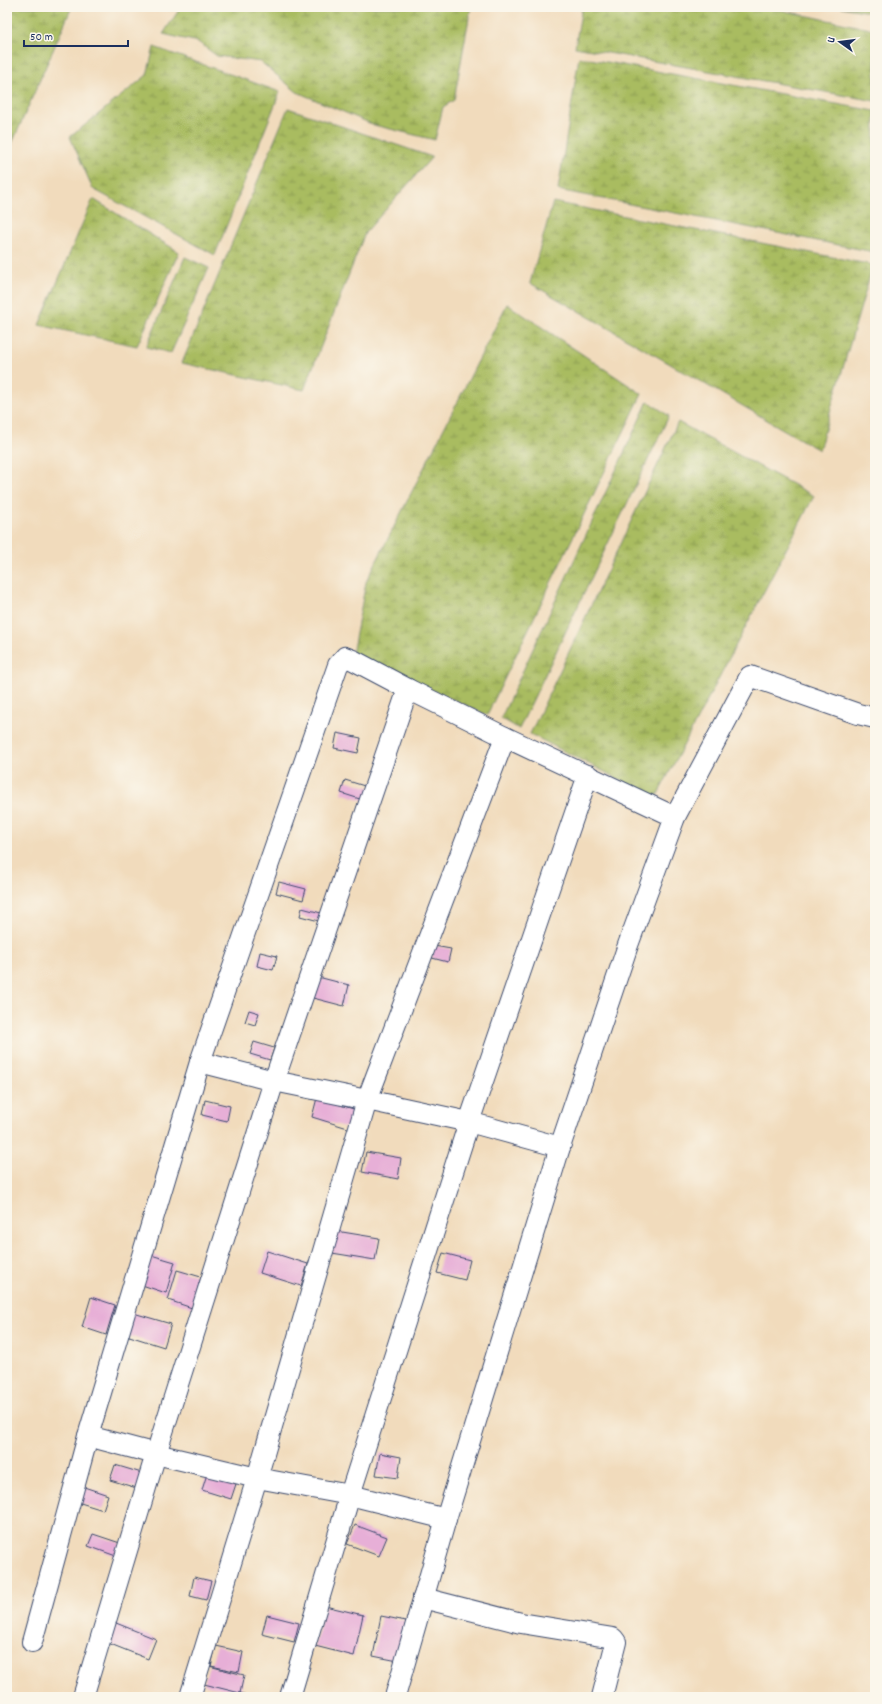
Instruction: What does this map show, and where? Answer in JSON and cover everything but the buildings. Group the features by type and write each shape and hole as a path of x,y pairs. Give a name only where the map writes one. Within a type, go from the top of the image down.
{"street":[{"path":"32,1642 88,1436 200,1062 338,665 345,657 353,660 505,737 675,817"},
{"path":"395,1697 446,1519 560,1147 628,944 675,817 750,676 858,714 875,718"},
{"path":"83,1697 156,1454 274,1081 408,689"},
{"path":"190,1697 257,1478 367,1100 505,737"},
{"path":"290,1697 350,1494 469,1122 588,775"},
{"path":"200,1062 274,1081 469,1122 560,1147"},
{"path":"88,1436 257,1478 350,1494 446,1519"},
{"path":"423,1598 521,1623 613,1638 616,1642 602,1697"}],"green space":[{"path":"7,7 69,7 71,9 7,155"},
{"path":"181,7 471,7 454,100 443,107 435,140 374,125 297,92 261,62 217,56 198,42 163,34"},
{"path":"582,7 766,7 875,30 875,101 575,47"},
{"path":"841,7 875,7 875,13"},
{"path":"154,47 280,92 215,255 93,189 70,137 147,75"},
{"path":"579,57 875,111 874,252 558,190"},
{"path":"288,108 432,157 365,233 304,390 182,363"},
{"path":"93,199 179,252 137,346 39,325"},
{"path":"553,202 873,265 819,450 530,283"},
{"path":"185,257 209,268 171,353 146,347"},
{"path":"507,304 642,394 487,715 352,654 366,582"},
{"path":"648,401 669,416 519,729 501,718"},
{"path":"678,422 814,496 656,798 530,734"}]}
